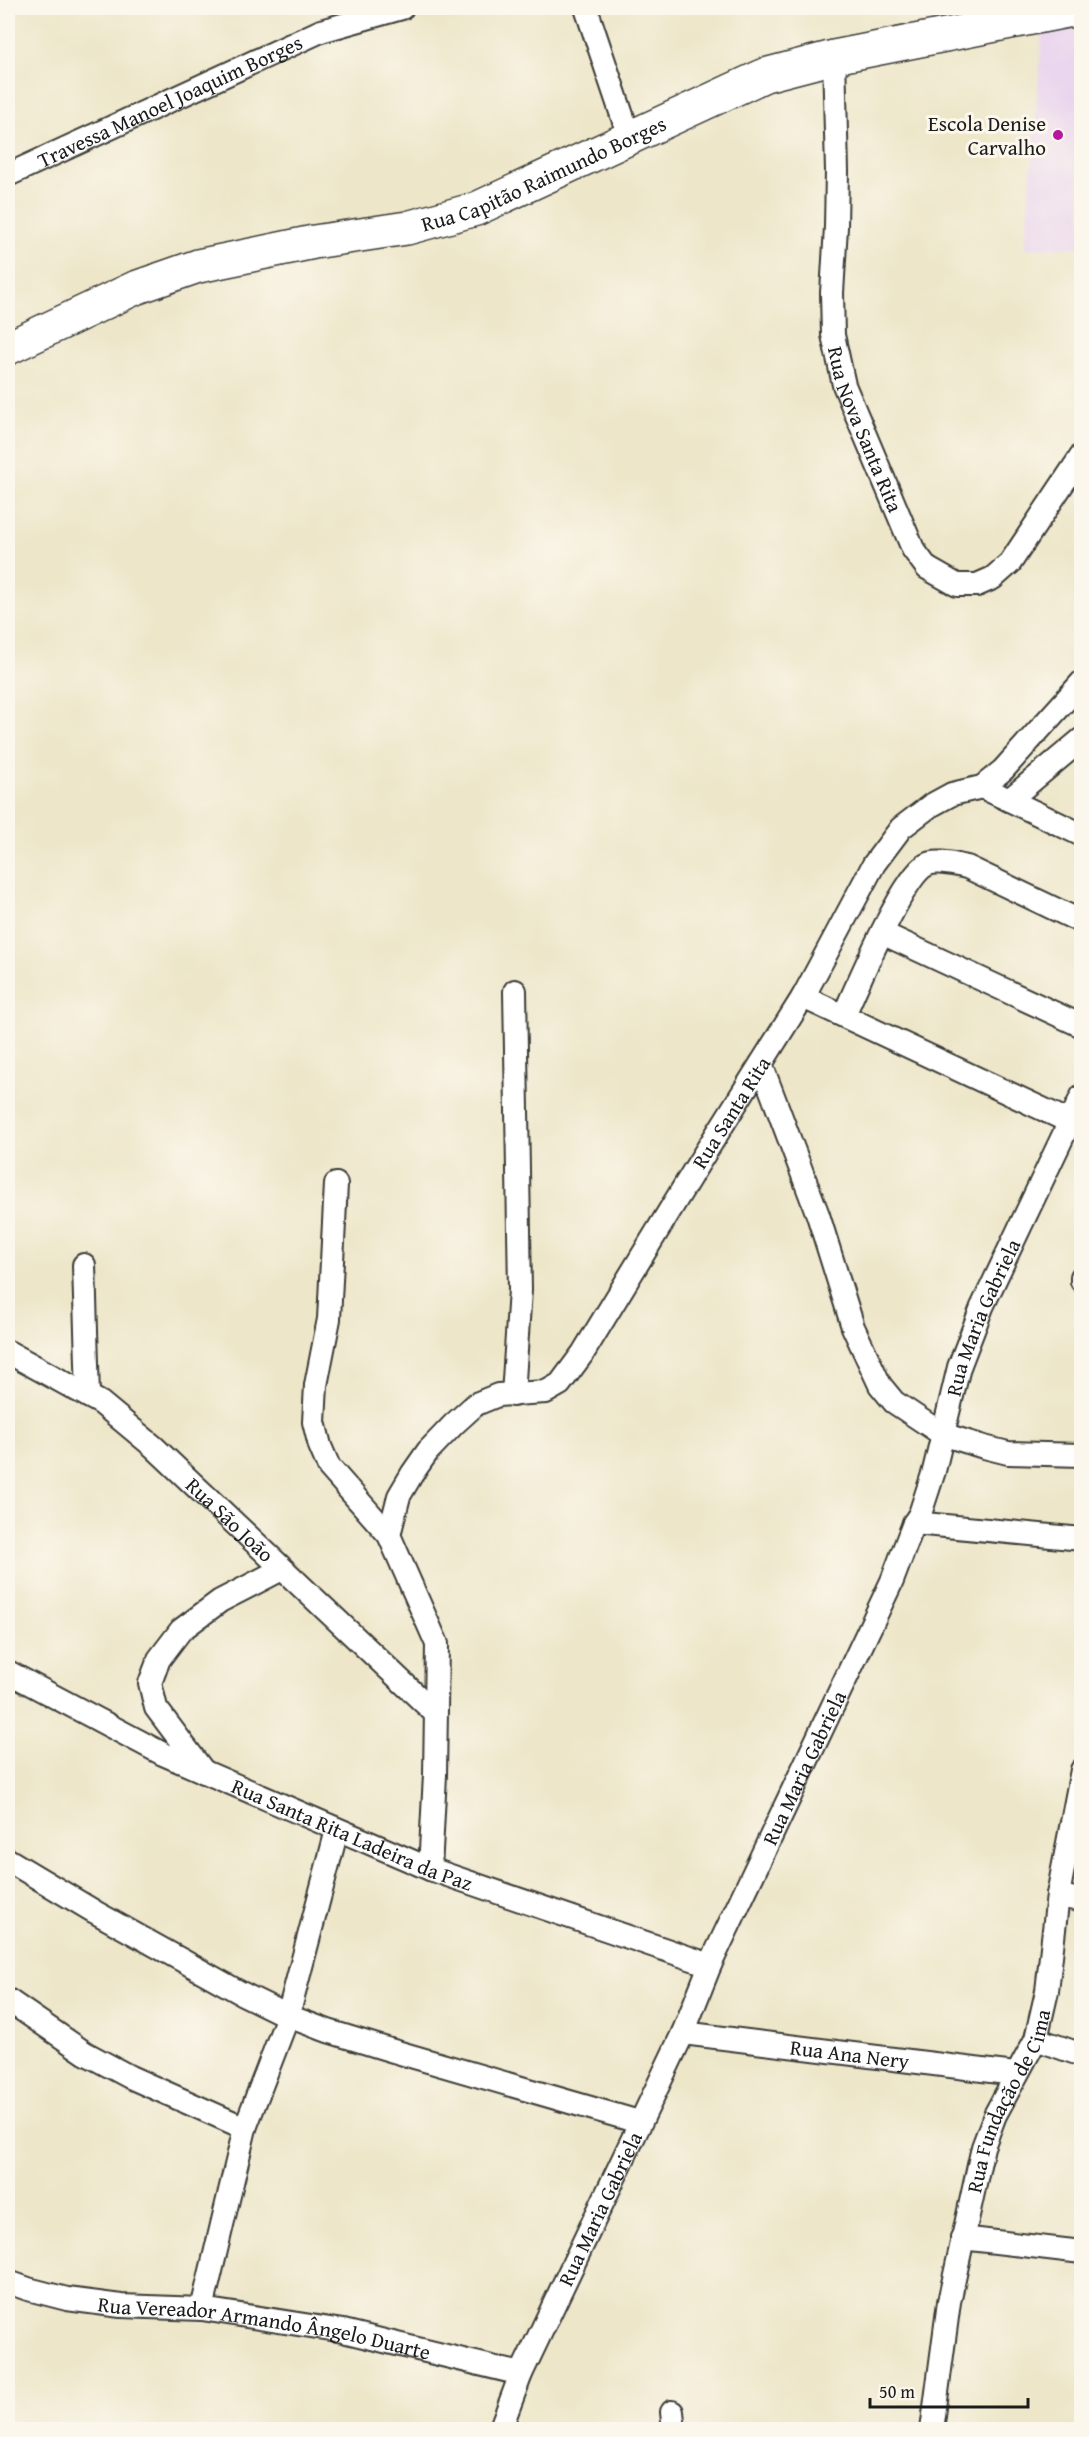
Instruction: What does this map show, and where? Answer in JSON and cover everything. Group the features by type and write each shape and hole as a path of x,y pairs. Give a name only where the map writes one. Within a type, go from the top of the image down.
{"street":[{"name":"Travessa Manoel Joaquim Borges","path":"8,175 321,31 402,8"},
{"path":"585,8 630,139"},
{"name":"Rua Capitão Raimundo Borges","path":"8,348 135,288 198,266 314,242 407,228 476,209 765,75 834,57 1080,8"},
{"name":"Rua Nova Santa Rita","path":"834,57 837,171 831,293 833,335 844,385 913,549 927,568 957,585 977,585 993,578 1010,563 1082,454"},
{"name":"Rua Santa Rita","path":"389,1535 399,1496 428,1451 476,1404 498,1395 546,1392 560,1383 584,1353 803,997 874,864 901,828 930,806 952,794 982,787 1003,770 1082,681"},
{"path":"1009,800 1082,739"},
{"path":"982,787 1082,835"},
{"path":"844,1015 882,933 912,876 927,864 947,863 967,867 1082,922"},
{"path":"882,933 1082,1026"},
{"path":"513,1395 520,1290 515,991"},
{"path":"803,997 1068,1121"},
{"path":"761,1064 818,1215 854,1327 880,1385 894,1402 942,1434 1008,1453 1082,1455"},
{"name":"Rua Maria Gabriela","path":"500,2430 521,2374 683,2033 711,1965 892,1581 914,1523 920,1514 934,1471 958,1367 982,1307 1068,1121 1082,1096"},
{"path":"336,1184 328,1319 316,1385 314,1422 328,1467 389,1535 437,1644 435,1775 430,1869"},
{"path":"84,1265 88,1396"},
{"name":"Rua São João","path":"8,1352 101,1403 154,1447 435,1712"},
{"path":"914,1523 1082,1539"},
{"path":"205,1773 156,1708 150,1683 159,1659 181,1630 220,1601 282,1569"},
{"name":"Rua Santa Rita Ladeira da Paz","path":"8,1672 163,1754 430,1869 711,1965"},
{"name":"Rua Fundação de Cima","path":"932,2430 949,2302 983,2147 995,2115 1036,2038 1047,1991 1058,1895 1082,1770"},
{"path":"201,2308 245,2128 288,2016 337,1830"},
{"path":"8,1860 95,1912 241,1993 288,2016 390,2050 639,2122"},
{"path":"1058,1895 1082,1901"},
{"path":"8,2000 85,2053 130,2077 245,2128"},
{"name":"Rua Ana Nery","path":"683,2033 1015,2074"},
{"path":"1036,2038 1082,2055"},
{"path":"962,2238 1082,2252"},
{"name":"Rua Vereador Armando Ângelo Duarte","path":"8,2282 47,2294 99,2303 121,2306 201,2308 343,2331 521,2374"}],"shaded area":[{"name":"Escola Denise Carvalho","path":"1081,19 1081,247 1025,248 1043,23"}],"place":[{"name":"Escola Denise Carvalho","path":"1058,135"}]}
